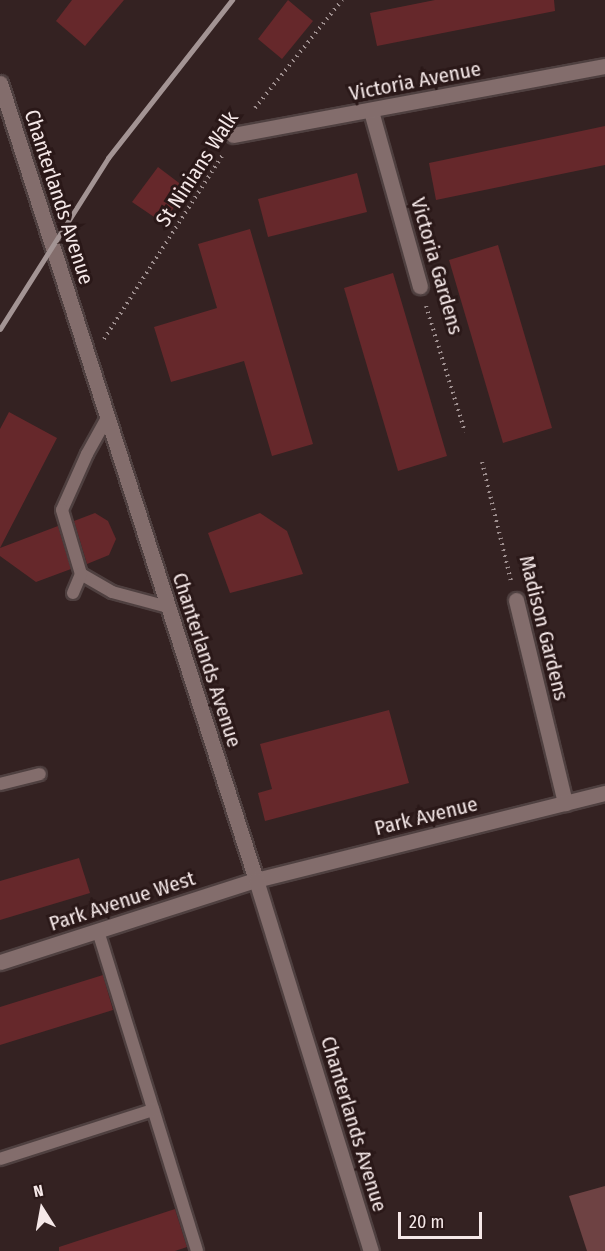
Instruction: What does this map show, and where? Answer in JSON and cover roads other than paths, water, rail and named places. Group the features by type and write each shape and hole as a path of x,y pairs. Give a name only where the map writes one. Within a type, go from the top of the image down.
{"street":[{"name":"Victoria Avenue","path":"233,135 605,66"},
{"name":"Chanterlands Avenue","path":"0,83 256,880 369,1250"},
{"name":"Victoria Gardens","path":"371,111 420,286"},
{"name":"Madison Gardens","path":"516,600 565,803"},
{"name":"Park Avenue","path":"256,880 605,793"},
{"name":"Park Avenue West","path":"1,958 98,931 256,880"}],"lane":[{"path":"73,593 81,574 62,510 87,454 107,418"},
{"path":"81,574 112,592 168,608"},
{"path":"0,784 40,774"},
{"path":"98,931 198,1251"},
{"path":"0,1160 153,1110"}],"railway":[{"path":"0,329 108,158 232,0"}]}
